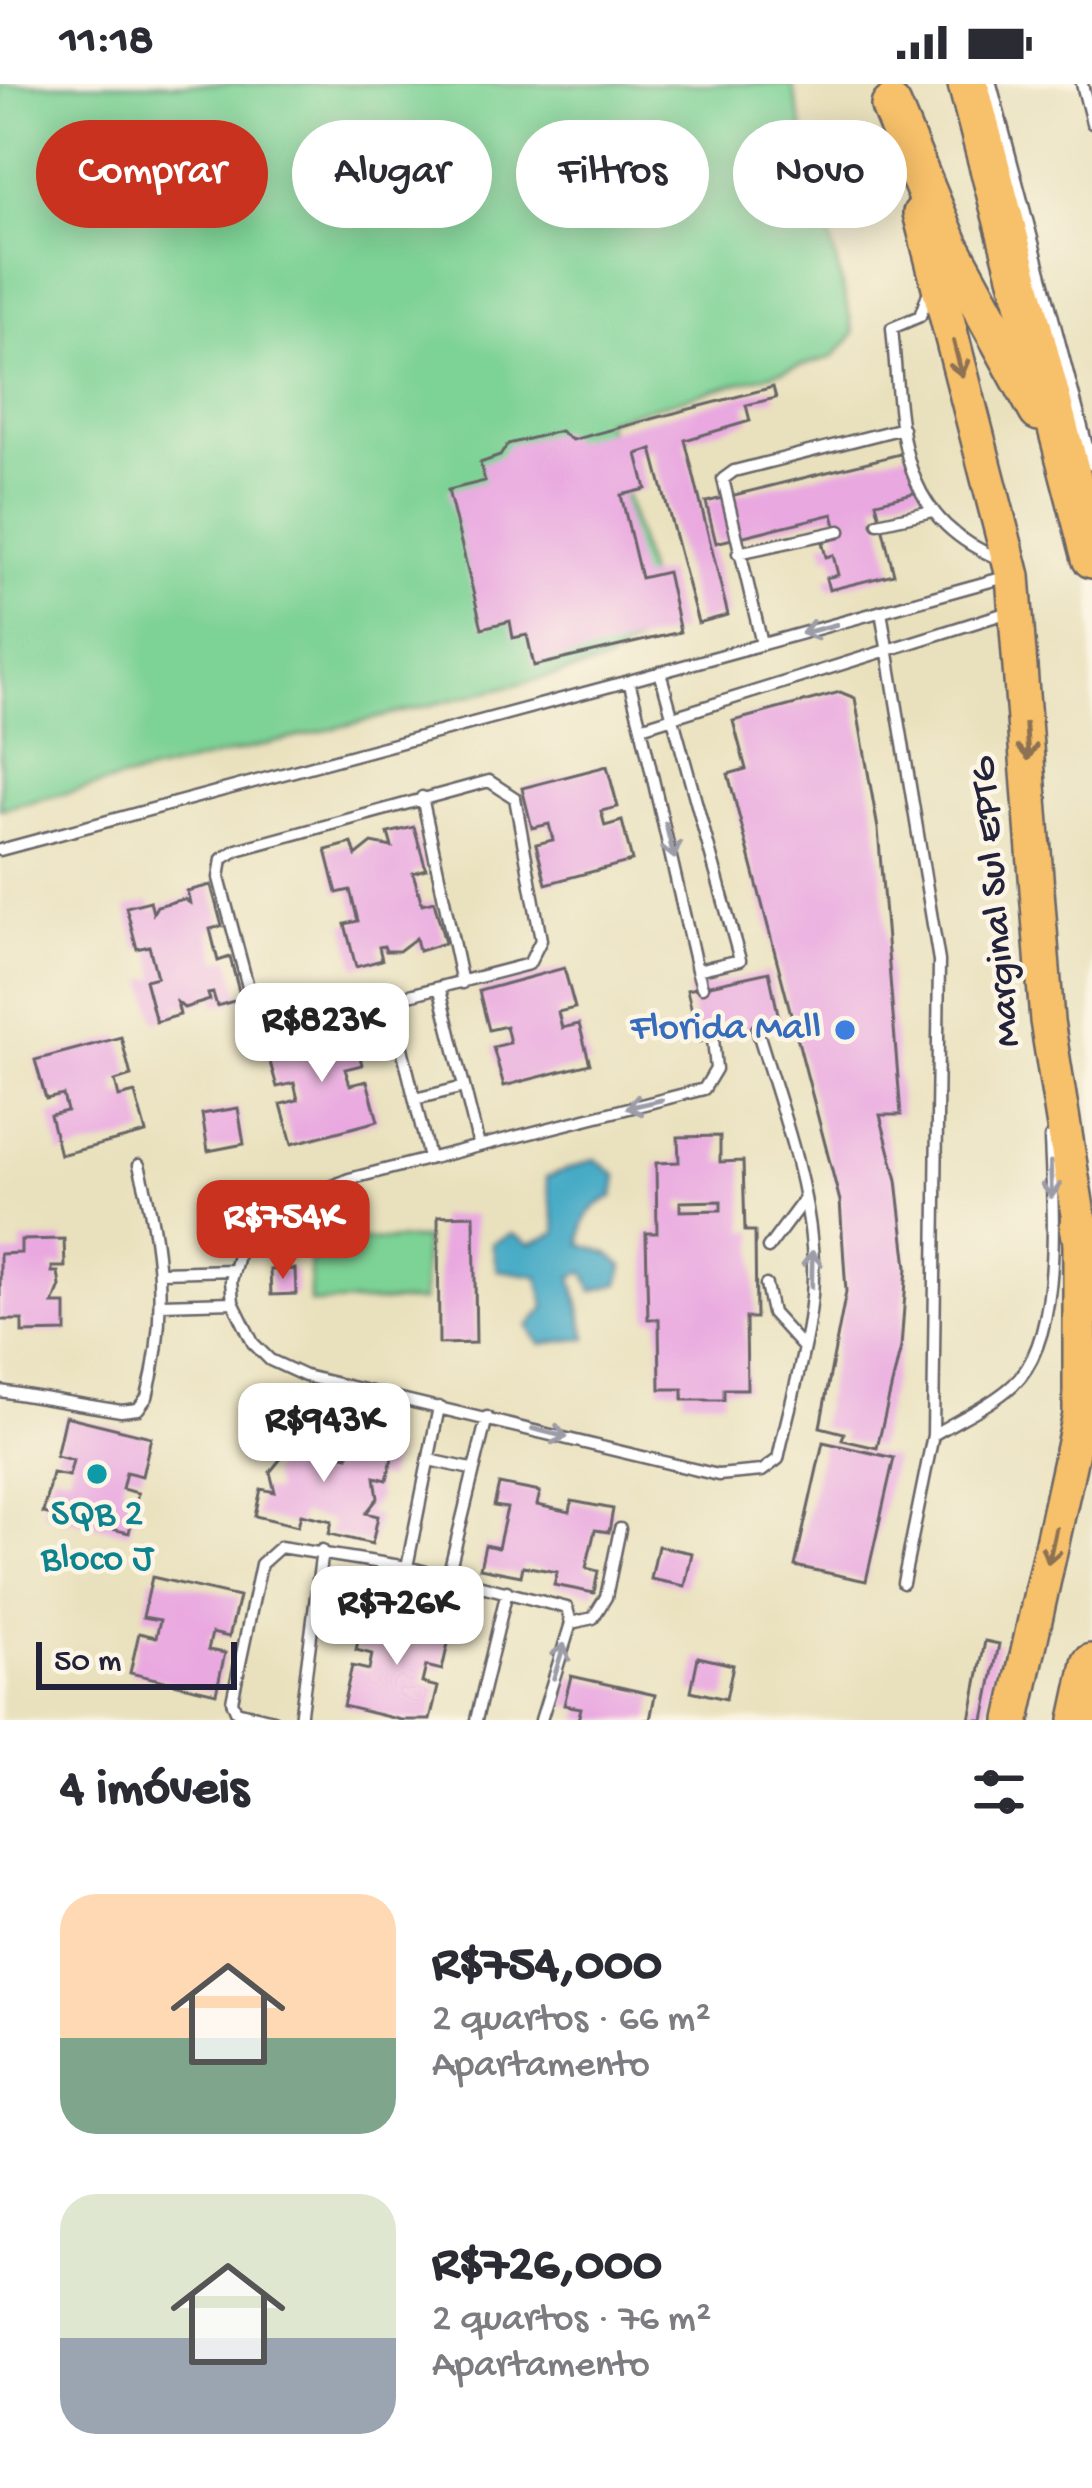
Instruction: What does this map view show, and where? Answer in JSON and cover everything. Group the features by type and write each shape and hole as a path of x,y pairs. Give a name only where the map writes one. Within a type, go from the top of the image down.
{"highway":[{"path":"968,84 1081,466 1092,558"},
{"path":"888,95 949,246 1081,466"},
{"path":"1080,1227 1092,1284"},
{"path":"1080,1720 1092,1664"}],"main road":[{"name":"Marginal Sul EPTG","path":"888,95 1013,583 1047,1021 1080,1227 1080,1415 1013,1720"}],"lane":[{"path":"991,84 1081,466"},
{"path":"1082,84 1092,123"},
{"path":"936,270 920,316 892,328 902,428 928,512 1013,583"},
{"path":"762,644 723,479 734,471 902,428"},
{"path":"878,524 928,512"},
{"path":"738,553 840,532"},
{"path":"0,850 880,611 1013,583"},
{"path":"641,727 886,651 1013,583"},
{"path":"880,611 939,961 933,1435 903,1583"},
{"path":"660,672 745,977"},
{"path":"629,682 702,987"},
{"path":"489,782 515,798 539,952 530,964 462,983 282,1028 267,1027 256,1017 219,878 222,859 237,850 489,782"},
{"path":"422,797 462,983"},
{"path":"697,970 740,960"},
{"path":"440,989 478,1146"},
{"path":"391,1003 430,1158"},
{"path":"933,1435 1015,1384 1040,1330 1053,1243 1047,1021"},
{"path":"713,1039 716,1069 704,1090 349,1179 284,1205 254,1227 233,1270 233,1302 253,1343 270,1360 305,1376 718,1475 762,1472 778,1459 812,1296 812,1246 757,1029"},
{"path":"415,1099 464,1087"},
{"path":"0,1391 138,1409 154,1372 161,1304 157,1230 139,1165"},
{"path":"768,1248 803,1201"},
{"path":"160,1272 233,1270"},
{"path":"766,1285 772,1313 802,1346"},
{"path":"161,1304 233,1302"},
{"path":"407,1567 440,1407"},
{"path":"448,1576 487,1417"},
{"path":"430,1460 471,1469"},
{"path":"571,1623 593,1618 606,1597 620,1529"},
{"path":"273,1720 242,1714 232,1701 261,1564 280,1546 407,1567 560,1604 571,1623 541,1720"},
{"path":"299,1720 322,1550"},
{"path":"476,1720 507,1591"}],"green space":[{"path":"0,84 792,84 801,120 733,120 733,228 828,228 854,334 833,357 605,420 661,624 605,663 0,809"},
{"path":"424,1239 423,1301 310,1303 310,1241"}],"water":[{"path":"595,1159 617,1176 614,1196 589,1214 581,1244 608,1253 623,1266 619,1284 592,1291 585,1272 572,1276 587,1338 540,1344 528,1327 545,1308 538,1276 497,1270 492,1243 512,1234 530,1244 557,1233 546,1177"}],"building":[{"path":"773,387 776,398 746,405 750,421 685,440 728,615 698,623 652,449 637,454 646,489 621,495 641,578 667,572 680,632 534,666 527,635 513,638 510,621 482,628 448,490 485,481 480,463 500,456 508,444 560,431 572,440"},
{"path":"912,451 922,491 876,502 894,574 829,590 826,578 838,575 833,555 826,557 822,542 839,538 833,514 716,543 706,502"},
{"name":"Florida Mall","path":"840,692 855,698 878,829 901,1115 880,1115 897,1180 907,1267 901,1347 877,1448 842,1440 844,1433 820,1427 846,1292 840,1201 728,774 746,769 733,721"},
{"path":"607,766 618,807 601,811 605,826 622,821 632,861 546,884 536,844 553,840 549,824 532,828 522,788"},
{"path":"414,827 426,869 413,873 422,904 434,901 445,943 419,951 416,938 399,951 379,947 382,960 356,967 345,924 358,921 350,890 337,893 326,850 352,843 356,856 372,843 392,847 388,833"},
{"path":"211,885 222,926 210,929 218,961 230,957 241,999 217,1006 213,993 208,994 210,1000 184,1008 177,1002 180,1015 156,1022 145,980 157,977 149,946 137,949 126,907 150,901 153,913 157,906 184,899 190,903 187,891"},
{"path":"564,968 575,1008 558,1012 562,1028 579,1024 590,1064 504,1086 493,1047 510,1043 506,1026 489,1030 479,991"},
{"path":"769,972 780,1023 699,1042 687,990"},
{"path":"352,1025 362,1065 345,1069 350,1085 367,1081 378,1121 292,1144 281,1104 298,1100 294,1083 277,1087 266,1048"},
{"path":"121,1037 131,1076 115,1081 119,1097 135,1093 146,1133 60,1155 50,1115 67,1111 63,1095 46,1099 35,1060"},
{"path":"238,1108 244,1144 208,1151 202,1114"},
{"path":"720,1136 720,1162 743,1161 745,1231 755,1231 756,1318 746,1318 747,1389 724,1389 724,1400 683,1400 683,1389 660,1389 659,1319 648,1319 646,1233 657,1233 656,1163 679,1162 678,1137","holes":["721,1201 721,1210 680,1211 680,1202"]},
{"path":"474,1215 476,1343 439,1344 438,1216"},
{"path":"64,1239 65,1267 52,1267 52,1272 58,1272 60,1286 53,1304 66,1304 66,1332 22,1333 22,1320 0,1320 0,1254 21,1253 21,1240"},
{"path":"295,1269 296,1294 271,1295 270,1270"},
{"name":"SQB 2 Bloco J","path":"65,1416 151,1437 142,1476 126,1472 122,1489 138,1493 129,1533 43,1513 52,1473 69,1476 73,1460 56,1456"},
{"path":"276,1426 319,1436 316,1449 348,1456 350,1443 393,1453 387,1480 375,1477 378,1498 366,1513 378,1516 372,1544 329,1534 332,1521 301,1514 298,1526 255,1516 261,1489 275,1492 270,1472 283,1456 269,1453"},
{"path":"823,1442 894,1458 866,1581 795,1566"},
{"path":"499,1484 540,1492 537,1505 570,1512 572,1501 613,1509 609,1532 595,1530 586,1568 598,1571 594,1593 554,1585 557,1572 523,1566 521,1576 480,1568 485,1545 498,1548 507,1508 494,1506"},
{"path":"658,1546 692,1553 685,1586 651,1579"},
{"path":"152,1577 239,1597 229,1637 212,1633 208,1650 225,1653 216,1693 130,1673 139,1633 156,1637 160,1620 143,1617"},
{"path":"365,1610 451,1630 442,1670 426,1666 422,1683 438,1687 430,1720 401,1720 343,1706 352,1666 369,1670 372,1654 356,1650"},
{"path":"985,1641 999,1644 984,1720 970,1720"},
{"path":"698,1657 733,1665 726,1699 691,1691"},
{"path":"571,1676 655,1695 650,1720 578,1720 581,1708 564,1705"}],"place":[{"name":"Florida Mall","path":"845,1030"},
{"name":"SQB 2 Bloco J","path":"97,1474"}]}
